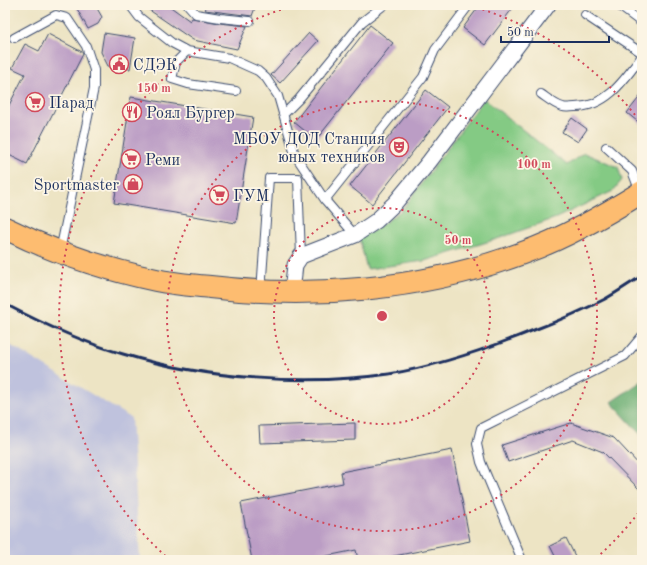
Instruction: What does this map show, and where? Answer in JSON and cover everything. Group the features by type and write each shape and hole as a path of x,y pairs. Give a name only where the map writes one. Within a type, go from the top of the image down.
{"main road":[{"path":"5,228 60,252 104,267 158,280 240,291 332,291 377,287 426,280 477,268 520,254 562,237 641,192"}],"street":[{"path":"292,292 295,265 302,256 355,235 376,221 395,203 429,162 548,5"}],"lane":[{"path":"130,5 139,17 172,43 187,51 229,58 258,71 272,86 278,96 295,155 325,200 355,235"},
{"path":"188,5 196,14 250,21"},
{"path":"284,114 299,99 362,22 384,5"},
{"path":"325,200 423,77 435,50 470,5"},
{"path":"618,5 642,22"},
{"path":"14,38 56,15 66,18 86,46 94,70 94,88 60,252"},
{"path":"541,94 563,107 584,107 599,101 612,93 622,83 642,55 585,15"},
{"path":"187,51 176,62 172,80 188,84 236,91"},
{"path":"606,148 632,171 641,192"},
{"path":"261,292 269,178 298,178 302,256"},
{"path":"522,560 481,462 477,444 481,428 625,356 642,336"}],"shaded area":[{"path":"5,342 131,418 140,560 5,560"}],"green space":[{"path":"484,99 567,165 584,153 618,167 622,180 613,191 556,218 497,239 424,261 367,269 359,237 373,231 402,210"},
{"path":"642,381 642,436 611,402"}],"building":[{"path":"75,5 95,5 102,17 98,24 88,29"},
{"path":"142,5 168,5 190,21 192,18 247,26 237,49 193,40"},
{"path":"207,5 256,5 252,16 205,10"},
{"path":"480,5 515,5 485,45 463,28"},
{"path":"370,25 393,43 316,140 294,122"},
{"path":"104,33 135,38 130,69 108,66 101,52"},
{"path":"309,33 318,41 280,83 271,75"},
{"path":"48,34 82,52 83,54 27,164 5,153 5,113 25,74 12,68 25,44 39,51"},
{"name":"МБОУ ДОД Станция юных техников","path":"426,90 448,107 372,204 350,186"},
{"path":"642,94 642,125 627,113"},
{"path":"131,97 253,117 236,223 114,203"},
{"path":"572,118 587,129 578,142 562,132"},
{"path":"355,423 355,440 260,443 259,426"},
{"path":"571,423 614,438 642,468 642,492 603,452 573,440 508,462 502,445"},
{"path":"452,450 470,541 374,560 358,560 356,550 307,560 252,560 241,503 343,483 341,472"},
{"path":"566,538 577,560 557,560 550,546"}],"railway":[{"path":"5,304 78,338 123,354 155,363 255,378 290,380 357,378 408,371 444,362 481,350 579,312 610,296 642,276"}],"place":[{"name":"СДЭК","path":"119,64"},
{"name":"Парад","path":"35,102"},
{"name":"Роял Бургер","path":"132,112"},
{"name":"МБОУ ДОД Станция юных техников","path":"399,147"},
{"name":"Реми","path":"131,159"},
{"name":"Sportmaster","path":"133,184"},
{"name":"ГУМ","path":"219,195"}]}
